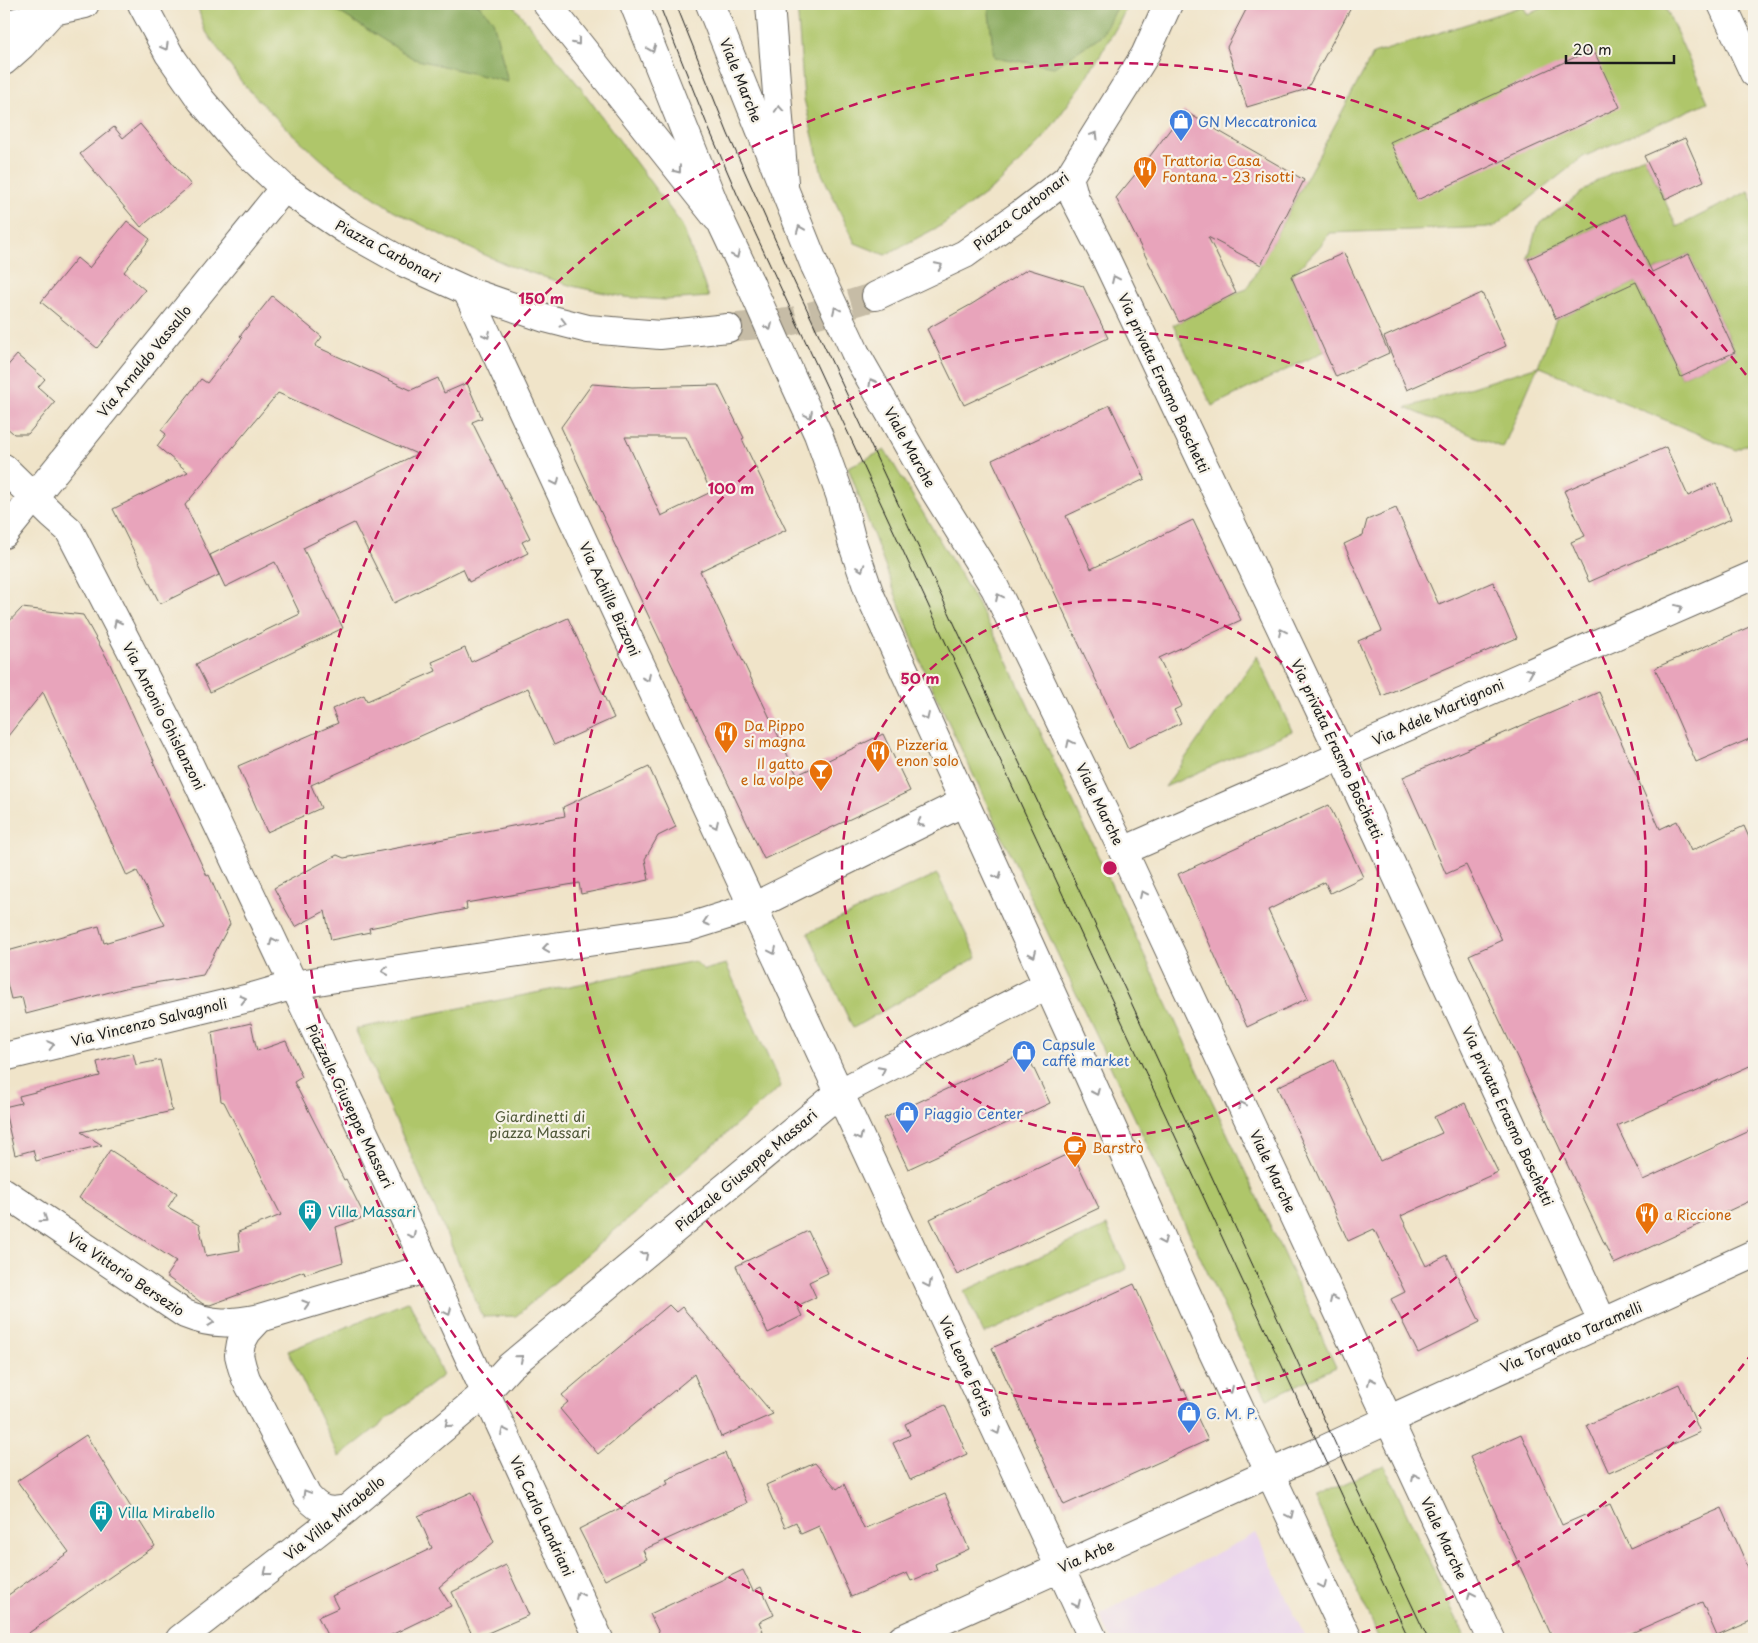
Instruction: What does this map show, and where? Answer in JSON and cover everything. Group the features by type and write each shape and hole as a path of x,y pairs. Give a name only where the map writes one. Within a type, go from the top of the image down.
{"street":[{"path":"4,26 53,11 85,4"},
{"name":"Piazza Carbonari","path":"142,4 169,54 201,100 241,147 284,188 346,230 405,263 466,291 544,318 588,329 660,334 728,328"},
{"path":"547,4 723,226"},
{"path":"634,4 723,226 818,434 840,495 852,542 870,595 1217,1362 1348,1639"},
{"name":"Viale Marche","path":"710,4 815,266 856,354 931,485 995,588 1123,851 1491,1639"},
{"path":"770,4 785,192"},
{"name":"Piazza Carbonari","path":"876,296 965,254 1069,177 1145,55 1168,4"},
{"path":"1722,4 1754,73"},
{"path":"4,61 22,46 53,11"},
{"name":"Via privata Erasmo Boschetti","path":"1069,177 1075,199 1106,259 1341,755 1603,1323"},
{"name":"Via Arnaldo Vassallo","path":"4,534 284,188"},
{"name":"Via Achille Bizzoni","path":"466,291 753,907"},
{"name":"Via Antonio Ghislanzoni","path":"4,468 69,530 180,745 294,985"},
{"name":"Via Adele Martignoni","path":"1123,851 1754,575"},
{"path":"294,985 686,928 753,907 964,802"},
{"path":"753,907 839,1093"},
{"name":"Piazzale Giuseppe Massari","path":"294,985 485,1392 509,1367 839,1093 1047,984"},
{"name":"Via Vincenzo Salvagnoli","path":"4,1057 250,998 294,985"},
{"name":"Via Leone Fortis","path":"839,1093 1093,1639"},
{"name":"Via Vittorio Bersezio","path":"4,1192 186,1314 202,1321 239,1323 428,1268"},
{"name":"Via Torquato Taramelli","path":"1270,1473 1321,1452 1754,1254"},
{"path":"260,1318 247,1332 241,1343 239,1355 246,1380 313,1504 332,1512 347,1509"},
{"name":"Via Villa Mirabello","path":"180,1639 347,1509 485,1392"},
{"name":"Via Carlo Landriani","path":"485,1392 599,1639"},
{"name":"Via Arbe","path":"902,1639 1270,1473"}],"shaded area":[{"path":"1256,1533 1306,1639 1111,1639 1099,1614"}],"green space":[{"path":"197,4 512,4 580,87 682,225 709,297 665,300 624,297 572,286 510,266 449,239 393,210 332,169 287,129 243,84 204,29"},
{"path":"331,4 478,4 493,20 508,82 414,59 331,7"},
{"path":"797,4 1128,4 1084,82 1042,140 997,185 942,225 885,255 855,243 822,174 804,99"},
{"path":"988,4 1118,4 1102,35 1054,67 994,57"},
{"path":"1551,4 1664,4 1708,102 1583,157 1494,227 1329,233 1322,244 1291,276 1325,351 1212,406 1173,325 1247,289 1373,54 1523,6 1528,15"},
{"path":"1644,156 1677,227 1749,191 1754,204 1754,441 1736,450 1538,366 1556,319 1636,282 1681,377 1735,352 1689,254 1652,272 1625,214 1528,259 1537,226 1598,180"},
{"path":"1538,366 1503,448 1406,408"},
{"path":"885,450 969,589 999,643 1336,1367 1267,1399 923,668 848,467"},
{"path":"1257,656 1292,731 1165,787"},
{"path":"937,874 977,957 853,1028 808,933"},
{"name":"Giardinetti di piazza Massari","path":"695,961 704,970 726,964 781,1086 516,1316 483,1317 355,1029"},
{"path":"1107,1226 1127,1269 984,1334 964,1291"},
{"path":"409,1301 443,1375 339,1457 288,1351"},
{"path":"1384,1465 1466,1639 1380,1639 1314,1497"}],"building":[{"path":"1249,4 1353,4 1307,89 1247,107 1227,47"},
{"path":"1593,49 1620,107 1417,200 1390,142"},
{"path":"1184,111 1304,180 1261,265 1208,237 1236,293 1179,322 1116,198"},
{"path":"140,124 191,185 141,227 80,154 114,127 123,138"},
{"path":"1685,138 1704,181 1665,199 1644,156"},
{"path":"1625,214 1652,272 1689,254 1735,352 1681,377 1636,282 1556,319 1528,259"},
{"path":"127,221 150,239 124,272 145,290 97,348 41,302 77,258 89,268"},
{"path":"1344,253 1389,353 1336,377 1291,276"},
{"path":"1028,269 1083,286 1108,338 964,405 927,329"},
{"path":"1482,293 1506,346 1407,390 1384,337"},
{"path":"272,296 322,337 315,346 411,390 438,378 444,393 467,383 482,418 472,422 530,538 522,542 528,553 469,582 463,569 394,603 354,523 303,548 343,628 210,692 196,664 300,614 275,562 225,587 210,555 417,454 278,393 185,505 219,575 160,604 113,509 188,472 157,446 166,434 161,430 201,379 207,383 242,338 240,336"},
{"path":"17,355 45,379 38,387 55,402 28,434 14,434 4,425 4,370"},
{"path":"592,384 632,387 718,385 786,530 700,571 797,775 883,734 910,791 764,859 561,427","holes":["625,437 686,437 711,492 661,516"]},
{"path":"1110,405 1145,479 1066,516 1091,569 1193,520 1241,620 1159,658 1182,706 1174,710 1181,723 1128,748 992,460"},
{"path":"1666,447 1688,496 1716,483 1731,519 1589,582 1571,542 1585,536 1564,491"},
{"path":"1396,508 1439,605 1493,582 1517,638 1382,696 1358,641 1382,631 1344,544 1363,535 1367,520"},
{"path":"22,608 83,615 110,664 153,761 207,876 209,875 230,924 203,975 129,987 26,1014 22,997 11,999 4,971 4,952 99,926 104,943 165,925 137,871 127,876 43,692 4,741 4,627"},
{"path":"568,618 614,718 554,745 528,688 311,785 321,808 267,832 238,766 338,723 332,709 364,695 367,701 436,671 432,662 465,648 471,662"},
{"path":"1754,625 1754,737 1696,762 1655,668"},
{"path":"1599,692 1660,829 1677,821 1691,851 1744,826 1754,849 1754,1064 1617,1126 1643,1180 1754,1129 1754,1199 1614,1264 1469,955 1502,940 1466,865 1446,874 1403,777"},
{"path":"649,767 676,827 658,836 645,859 649,880 581,894 579,883 466,903 467,909 369,928 370,932 331,940 325,911 295,927 274,888 337,855 344,858 565,816 563,807"},
{"path":"1329,805 1363,877 1330,893 1325,882 1268,910 1308,998 1247,1027 1178,874"},
{"path":"251,1023 257,1051 286,1041 302,1077 294,1082 365,1217 336,1227 343,1262 305,1274 304,1271 210,1305 203,1304 166,1276 176,1261 79,1198 110,1150 177,1193 168,1207 199,1225 206,1256 240,1250 238,1232 281,1215 224,1102 221,1101 212,1032"},
{"path":"1026,1052 1050,1103 908,1169 884,1118"},
{"path":"133,1053 136,1065 160,1060 172,1111 81,1132 102,1145 36,1161 33,1150 15,1155 4,1107 21,1103 19,1096 100,1076 97,1062"},
{"path":"1334,1060 1380,1161 1442,1133 1434,1117 1465,1103 1498,1172 1401,1216 1426,1266 1447,1255 1480,1322 1418,1353 1391,1299 1405,1292 1374,1229 1348,1241 1277,1087"},
{"path":"1072,1152 1099,1208 957,1275 930,1219"},
{"path":"808,1231 828,1273 809,1282 816,1297 797,1306 802,1316 768,1333 736,1266"},
{"path":"1134,1284 1182,1390 1184,1389 1208,1440 1064,1505 992,1348"},
{"path":"669,1305 676,1312 682,1307 773,1414 721,1437 694,1374 598,1454 560,1409 568,1402 562,1395"},
{"path":"1679,1384 1700,1432 1609,1473 1587,1425"},
{"path":"945,1405 967,1454 910,1480 893,1443 910,1435 905,1424"},
{"path":"1521,1434 1562,1525 1610,1504 1630,1548 1722,1508 1754,1581 1754,1620 1717,1636 1702,1602 1618,1639 1553,1639 1470,1457"},
{"name":"Villa Mirabello","path":"86,1435 155,1546 20,1639 4,1639 4,1598 69,1552 17,1481"},
{"path":"725,1453 747,1503 643,1550 647,1559 605,1580 579,1529 668,1484 666,1480"},
{"path":"815,1463 837,1489 844,1484 864,1529 945,1494 969,1549 935,1564 937,1570 911,1581 907,1573 851,1597 819,1526 801,1534 796,1522 785,1527 766,1485"},
{"path":"472,1492 494,1542 439,1587 451,1606 383,1639 329,1639 318,1617 338,1608 332,1596 432,1548 418,1516"},
{"path":"506,1565 529,1615 474,1639 452,1592"},
{"path":"743,1570 753,1591 761,1587 774,1615 759,1622 763,1631 746,1639 662,1639 650,1614"}],"tunnel":[{"path":"728,328 789,322 876,296"}],"tram line":[{"path":"659,4 737,194 1409,1639"},
{"path":"676,4 728,134 790,273 1428,1639"}],"place":[{"name":"GN Meccatronica","path":"1181,142"},
{"name":"Trattoria Casa Fontana - 23 risotti","path":"1145,189"},
{"name":"Da Pippo si magna","path":"726,754"},
{"name":"Pizzeria enon solo","path":"878,773"},
{"name":"Il gatto e la volpe","path":"821,792"},
{"name":"Capsule caffè market","path":"1024,1073"},
{"name":"Piaggio Center","path":"907,1134"},
{"name":"Barstrò","path":"1075,1168"},
{"name":"Villa Massari","path":"310,1232"},
{"name":"a Riccione","path":"1647,1235"},
{"name":"G. M. P.","path":"1189,1434"},
{"name":"Villa Mirabello","path":"101,1533"}]}
